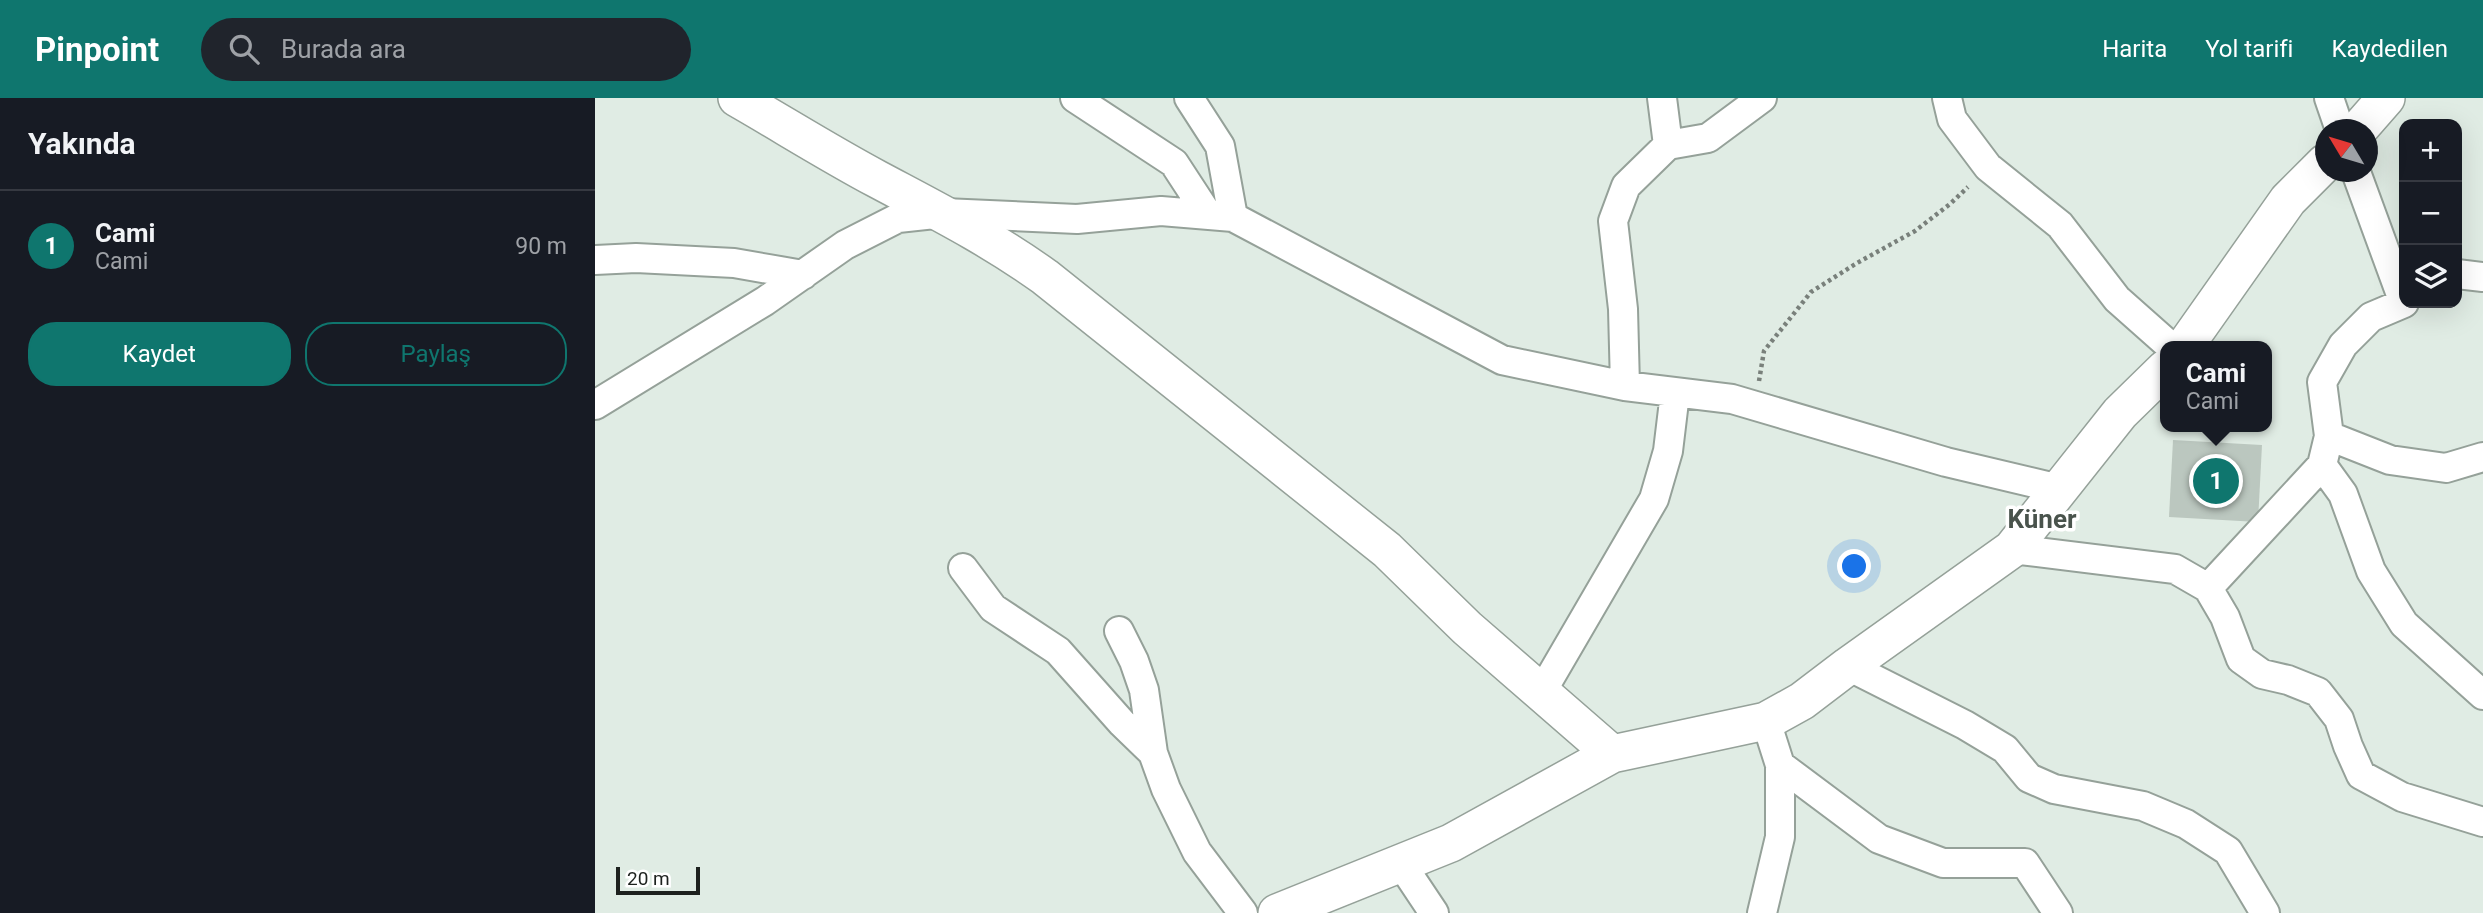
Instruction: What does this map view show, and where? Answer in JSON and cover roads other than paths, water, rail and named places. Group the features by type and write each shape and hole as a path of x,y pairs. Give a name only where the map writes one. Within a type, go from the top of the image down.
{"street":[{"path":"737,98 876,178 944,212 1001,246 1045,277 1387,550 1467,628 1612,754"},
{"path":"1075,98 1174,163 1221,216 1502,360 1625,386 1732,400 1946,462 2060,489"},
{"path":"1189,98 1220,146 1221,216"},
{"path":"1662,98 1668,145"},
{"path":"1625,386 1623,309 1613,221 1626,187 1668,145 1708,138 1762,98"},
{"path":"1947,98 1952,119 1988,167 2060,225 2116,299 2164,341"},
{"path":"2329,98 2336,119"},
{"path":"2368,119 2386,98"},
{"path":"2189,341 2288,200 2315,174"},
{"path":"2360,182 2399,288"},
{"path":"595,405 765,301 845,245 898,218 944,212 1077,219 1161,211 1221,216"},
{"path":"595,260 636,258 734,262 803,275"},
{"path":"2462,275 2483,277"},
{"path":"2208,588 2322,465 2329,436 2322,382 2343,345 2371,317 2399,304"},
{"path":"1277,913 1451,843 1612,754 1766,721 1802,701 2012,549 2120,413 2160,374"},
{"path":"1541,693 1654,499 1668,451 1675,393"},
{"path":"2329,436 2390,460 2446,468 2483,457"},
{"path":"2322,465 2343,494 2371,571 2404,624 2483,695"},
{"path":"2012,549 2175,569 2208,588 2225,617 2241,659 2262,674 2288,680 2318,692 2339,719 2361,775 2402,797 2483,822"},
{"path":"963,568 993,608 1058,651 1122,723 1153,753"},
{"path":"1119,631 1144,690 1153,753 1166,789 1197,852 1243,913"},
{"path":"1848,666 1965,725 2005,749 2029,778 2054,789 2143,806 2186,824 2228,851 2265,913"},
{"path":"1762,913 1780,837 1780,765 1766,721"},
{"path":"1780,765 1879,839 1943,863 2025,863 2058,913"},
{"path":"1400,862 1434,913"}],"place":[{"name":"Cami","path":"2216,481"}],"district":[{"name":"Küner","path":"2042,519"}]}
